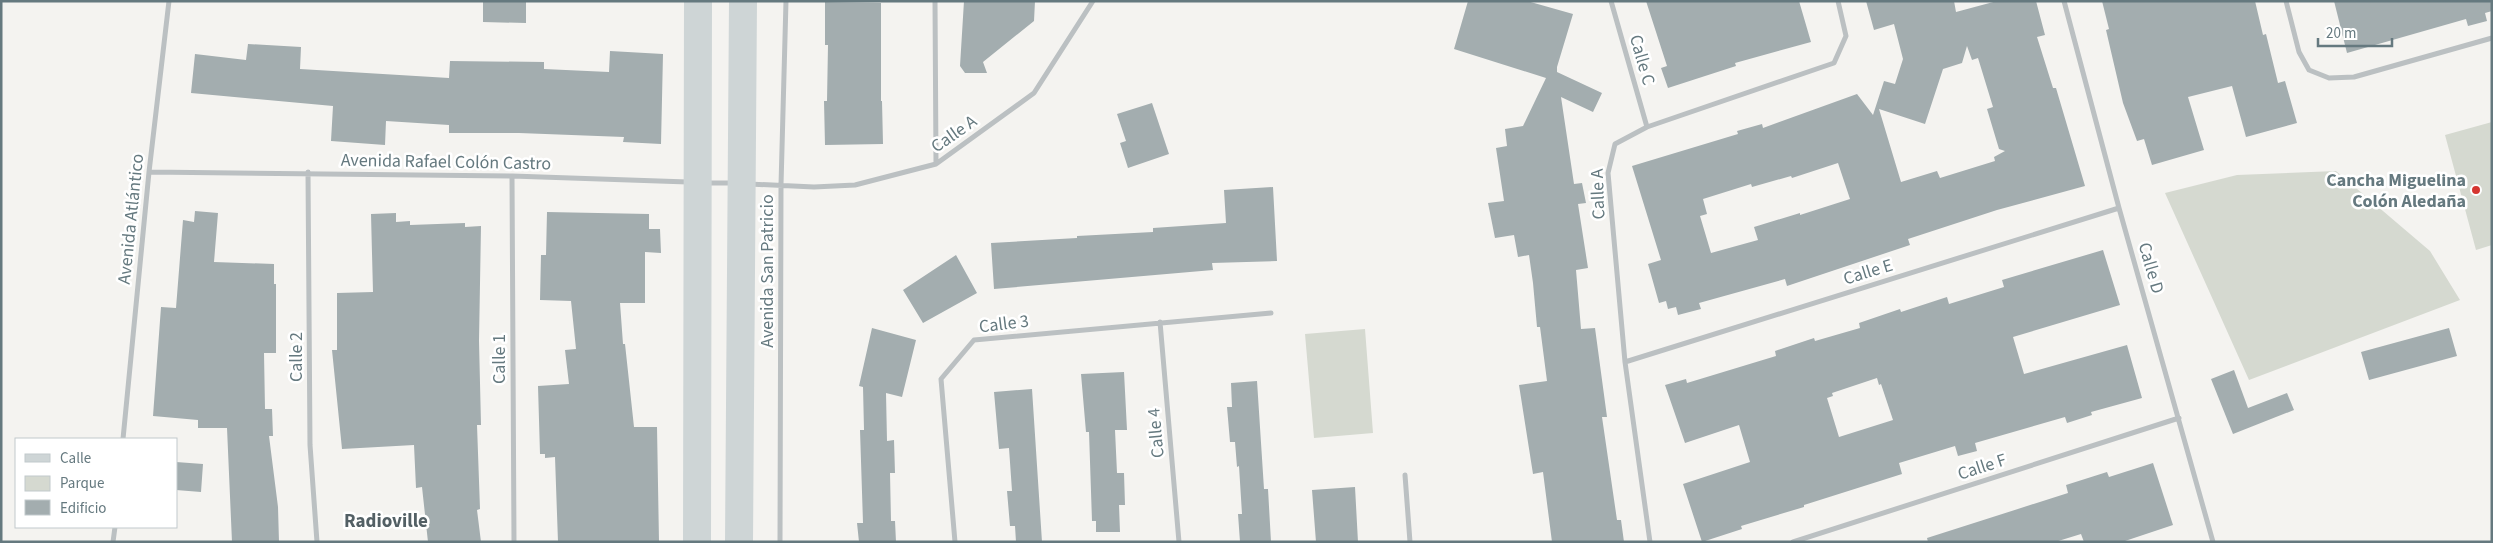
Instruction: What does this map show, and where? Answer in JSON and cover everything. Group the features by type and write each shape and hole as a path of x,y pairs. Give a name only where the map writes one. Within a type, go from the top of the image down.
{"main road":[{"path":"697,542 698,1"},
{"path":"739,542 743,1"}],"street":[{"name":"Avenida Atlántico","path":"123,438 149,172 169,1"},
{"name":"Avenida San Patricio","path":"780,542 781,184 786,1"},
{"path":"935,1 936,164"},
{"name":"Calle A","path":"743,184 814,186 861,184 936,164 1034,93 1093,1"},
{"name":"Calle C","path":"1611,1 1647,127"},
{"name":"Calle A","path":"1650,542 1626,362 1608,173 1615,144 1647,127 1834,63 1846,36 1838,1"},
{"name":"Calle D","path":"2064,1 2119,208 2213,542"},
{"path":"2286,1 2299,52 2309,70 2329,78 2354,77 2492,38"},
{"name":"Avenida Rafael Colón Castro","path":"149,172 308,172 512,176 743,184"},
{"name":"Calle 2","path":"308,172 310,445 318,542"},
{"name":"Calle 1","path":"512,176 514,542"},
{"name":"Calle E","path":"1626,362 2119,208"},
{"name":"Calle 3","path":"955,542 941,379 974,340 1271,313"},
{"name":"Calle 4","path":"1160,322 1179,542"},
{"name":"Calle F","path":"1793,542 2179,418"},
{"path":"1404,475 1410,542"},
{"path":"113,542 114,528"}],"green space":[{"name":"Cancha Miguelina Colón Aledaña","path":"2492,122 2492,245 2476,250 2445,135"},
{"path":"2336,171 2430,251 2460,300 2249,380 2165,193 2237,175"},
{"path":"1365,329 1373,433 1314,438 1305,334"}],"building":[{"path":"483,1 526,1 526,23 483,22"},
{"path":"964,1 1035,1 1034,21 983,62 987,73 965,73 960,66"},
{"path":"1468,1 1527,1 1573,14 1557,72 1602,93 1593,112 1561,97 1574,184 1582,183 1586,203 1578,204 1588,268 1576,270 1581,329 1595,328 1607,417 1602,417 1617,520 1621,520 1624,542 1552,542 1543,472 1533,474 1519,385 1547,381 1540,327 1537,327 1529,255 1518,257 1514,235 1495,238 1488,203 1504,201 1496,148 1507,146 1505,129 1523,126 1546,78 1454,49"},
{"path":"1646,1 1799,1 1811,42 1735,63 1736,66 1668,88 1661,68 1667,66"},
{"path":"1866,1 1954,1 1956,12 1997,1 2036,1 2045,35 2037,37 2053,88 2056,88 2085,186 1997,210 1908,239 1910,245 1787,286 1785,279 1699,303 1701,309 1678,315 1676,307 1668,309 1666,301 1659,303 1648,264 1661,260 1632,166 1738,134 1737,131 1762,124 1763,128 1857,94 1873,115 1884,81 1895,84 1903,59 1894,24 1874,30","holes":["1967,46 1972,60 1978,58 1993,107 1987,109 1999,149 2005,151 1994,157 1995,161 1940,178 1937,171 1901,182 1879,109 1925,124 1943,69 1962,63","1838,163 1850,199 1754,227 1758,240 1711,253 1700,216 1707,214 1703,199 1751,184 1752,187 1791,176 1792,178"]},
{"path":"2102,1 2255,1 2263,35 2266,34 2278,83 2285,81 2297,123 2246,137 2232,86 2188,97 2204,150 2152,165 2144,139 2137,141 2123,103 2106,30 2109,29"},
{"path":"2334,1 2492,1 2492,11 2485,13 2487,21 2468,26 2466,19 2347,53"},
{"path":"825,2 881,3 883,144 825,145 824,101 827,101 828,45 825,45"},
{"path":"248,44 301,47 300,69 449,78 450,61 544,62 544,69 609,72 610,51 663,54 661,144 623,142 624,137 519,133 449,133 449,125 386,121 385,145 331,141 333,106 191,93 195,54 246,60"},
{"path":"1152,103 1169,154 1128,168 1120,143 1126,141 1117,114"},
{"path":"1273,187 1277,261 1212,263 1213,270 994,289 991,243 1153,232 1153,228 1226,223 1224,190"},
{"path":"195,211 218,213 214,262 274,264 274,284 276,284 276,353 264,353 265,409 272,409 273,436 269,436 278,507 279,542 232,542 227,428 198,428 198,420 153,416 161,307 176,308 183,220 194,222"},
{"path":"547,212 649,214 649,229 660,229 661,253 645,252 645,303 620,303 623,344 625,344 634,427 657,427 659,542 558,542 555,457 545,458 545,454 540,454 538,386 569,384 565,350 576,349 571,301 540,300 541,255 546,255"},
{"path":"396,213 396,222 410,221 410,225 465,223 465,227 481,226 479,341 481,425 477,425 480,509 477,510 481,542 428,542 422,487 416,488 414,445 342,449 332,350 337,350 337,293 373,292 371,214"},
{"path":"2103,250 2120,305 2013,337 2024,374 2127,345 2142,398 2091,412 2092,415 2067,423 2065,417 1975,443 1977,451 1958,456 1955,446 1899,463 1902,474 1741,526 1742,529 1702,542 1683,484 1750,462 1739,425 1685,443 1665,385 1686,379 1687,383 1776,356 1775,351 1814,338 1815,341 1860,328 1859,323 1900,309 1901,312 1947,297 1949,304 2004,287 2002,280","holes":["1877,378 1879,385 1881,384 1893,420 1839,437 1827,398 1833,396 1832,393"]},
{"path":"956,255 977,293 923,323 903,290"},
{"path":"872,328 916,340 902,397 886,393 887,441 894,440 895,473 890,473 891,521 895,521 896,542 859,542 857,523 863,523 860,430 864,430 863,387 859,386"},
{"path":"2449,328 2457,356 2369,380 2361,352"},
{"path":"2234,370 2248,408 2287,393 2294,410 2233,434 2211,379"},
{"path":"1124,372 1127,430 1115,430 1117,473 1124,473 1125,505 1119,505 1120,532 1096,532 1096,521 1092,521 1089,432 1086,432 1081,374"},
{"path":"1257,381 1264,489 1268,489 1271,542 1240,542 1238,514 1242,514 1239,466 1237,467 1235,442 1230,442 1227,407 1232,407 1231,383"},
{"path":"1032,389 1042,542 1016,542 1015,526 1010,526 1007,491 1012,491 1009,448 999,449 994,392"},
{"path":"178,462 203,464 201,492 178,490"},
{"path":"2153,463 2173,525 2122,542 2084,542 2081,534 2055,542 1928,542 1927,538 2068,493 2066,485 2107,472 2109,477"},
{"path":"1355,487 1358,542 1316,542 1312,490"}],"place":[{"name":"Cancha Miguelina Colón Aledaña","path":"2476,190"}],"district":[{"name":"Radioville","path":"386,521"}]}
